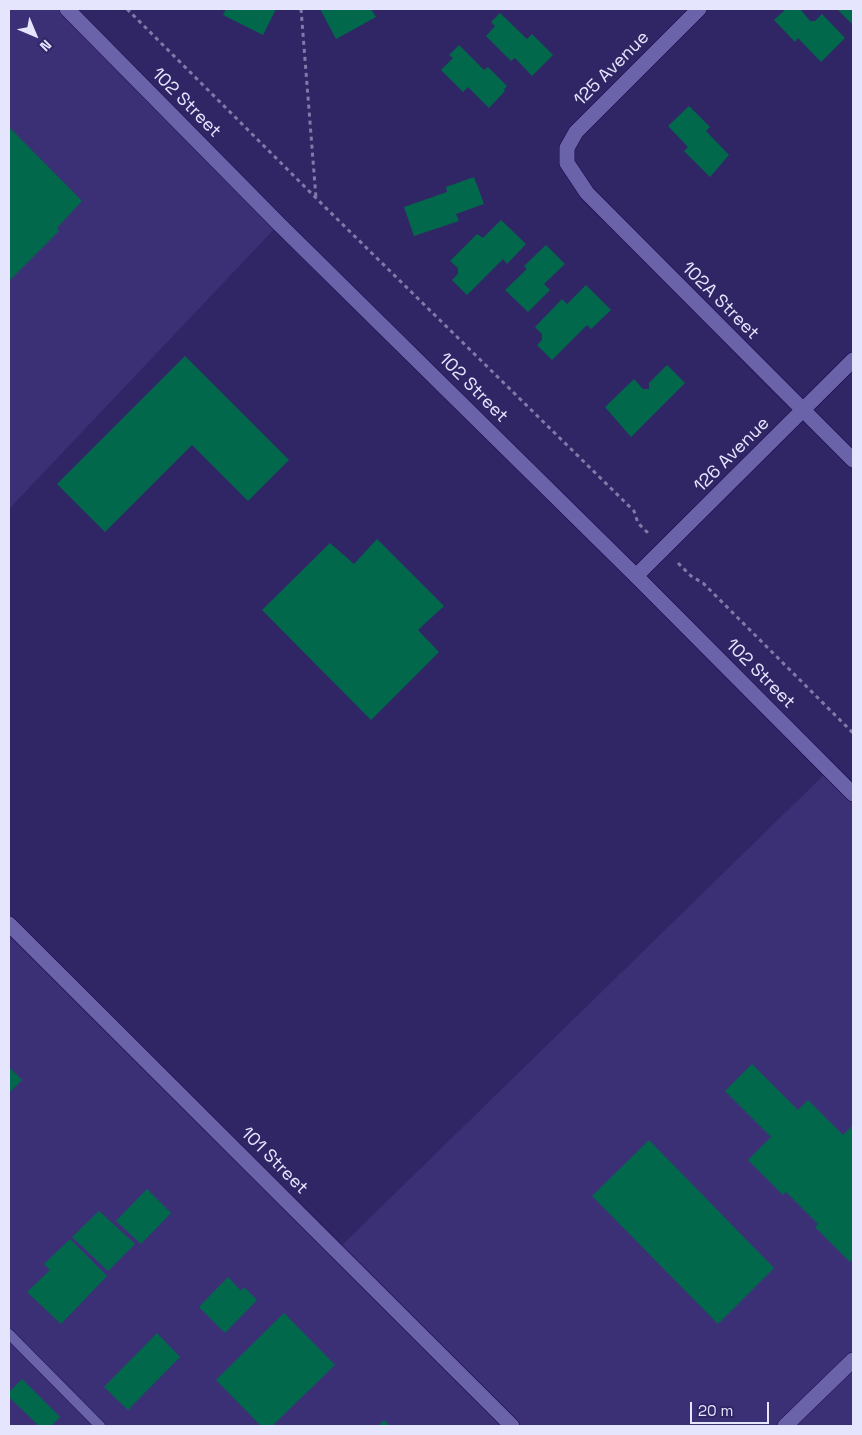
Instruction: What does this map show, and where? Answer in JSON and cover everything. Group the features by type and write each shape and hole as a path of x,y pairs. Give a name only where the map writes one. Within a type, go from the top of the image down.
{"street":[{"name":"102 Street","path":"67,9 279,224 636,576 853,794"},
{"name":"125 Avenue","path":"567,162 567,148 576,132 699,9"},
{"name":"102A Street","path":"567,162 574,177 587,193 853,460"},
{"name":"126 Avenue","path":"636,576 853,360"},
{"name":"101 Street","path":"9,924 512,1426"},
{"path":"785,1426 853,1360"}],"lane":[{"path":"9,1334 100,1426"}],"path":[{"path":"127,9 316,199 634,511 638,523 691,576 703,583 853,733"},
{"path":"301,9 316,199"}],"shaded area":[{"path":"9,9 67,9 279,224 9,509"},
{"path":"829,770 853,794 853,1426 9,1426 9,924 337,1250"}],"building":[{"path":"226,9 276,9 263,35 223,15"},
{"path":"320,9 371,9 376,17 336,39"},
{"path":"786,9 800,9 810,21 815,21 822,14 845,38 821,62 798,38 795,42 774,20"},
{"path":"837,9 853,9 853,25"},
{"path":"500,13 527,39 532,34 553,55 532,76 515,58 511,61 486,36 495,26 491,22"},
{"path":"459,45 484,70 488,67 507,86 504,89 505,91 489,108 468,87 463,92 441,70 453,58 449,55"},
{"path":"689,106 710,127 706,131 729,155 710,177 684,151 688,147 668,126"},
{"path":"9,127 82,201 57,228 59,231 9,281"},
{"path":"474,177 484,204 456,214 459,221 414,236 404,207 447,192 446,187"},
{"path":"501,220 526,244 507,264 503,259 467,295 452,280 458,274 458,268 450,261 477,234 483,238"},
{"path":"546,245 565,264 544,284 550,290 528,312 505,290 527,269 524,266"},
{"path":"586,285 611,310 591,329 587,325 552,360 537,345 542,340 542,334 535,327 562,299 567,304"},
{"path":"185,356 289,460 248,501 192,445 105,532 57,484"},
{"path":"667,365 685,383 631,437 605,407 634,379 643,389 649,389 649,383"},
{"path":"377,539 444,606 418,630 439,652 371,720 262,610 330,543 354,564"},
{"path":"752,1064 798,1110 808,1100 843,1135 853,1125 853,1258 850,1262 815,1227 818,1224 786,1192 783,1195 748,1160 771,1137 725,1091"},
{"path":"9,1067 22,1080 9,1093"},
{"path":"649,1140 774,1268 718,1324 592,1196"},
{"path":"147,1189 171,1213 141,1244 116,1221"},
{"path":"99,1211 135,1244 108,1271 72,1237"},
{"path":"70,1239 107,1276 61,1324 27,1292 50,1270 44,1264"},
{"path":"228,1277 241,1291 244,1287 257,1300 225,1333 199,1307"},
{"path":"284,1313 335,1365 272,1426 261,1426 216,1380"},
{"path":"157,1333 180,1357 128,1410 104,1387"},
{"path":"22,1379 60,1417 51,1426 39,1426 9,1397 9,1392"},
{"path":"384,1420 390,1426 378,1426"}]}
